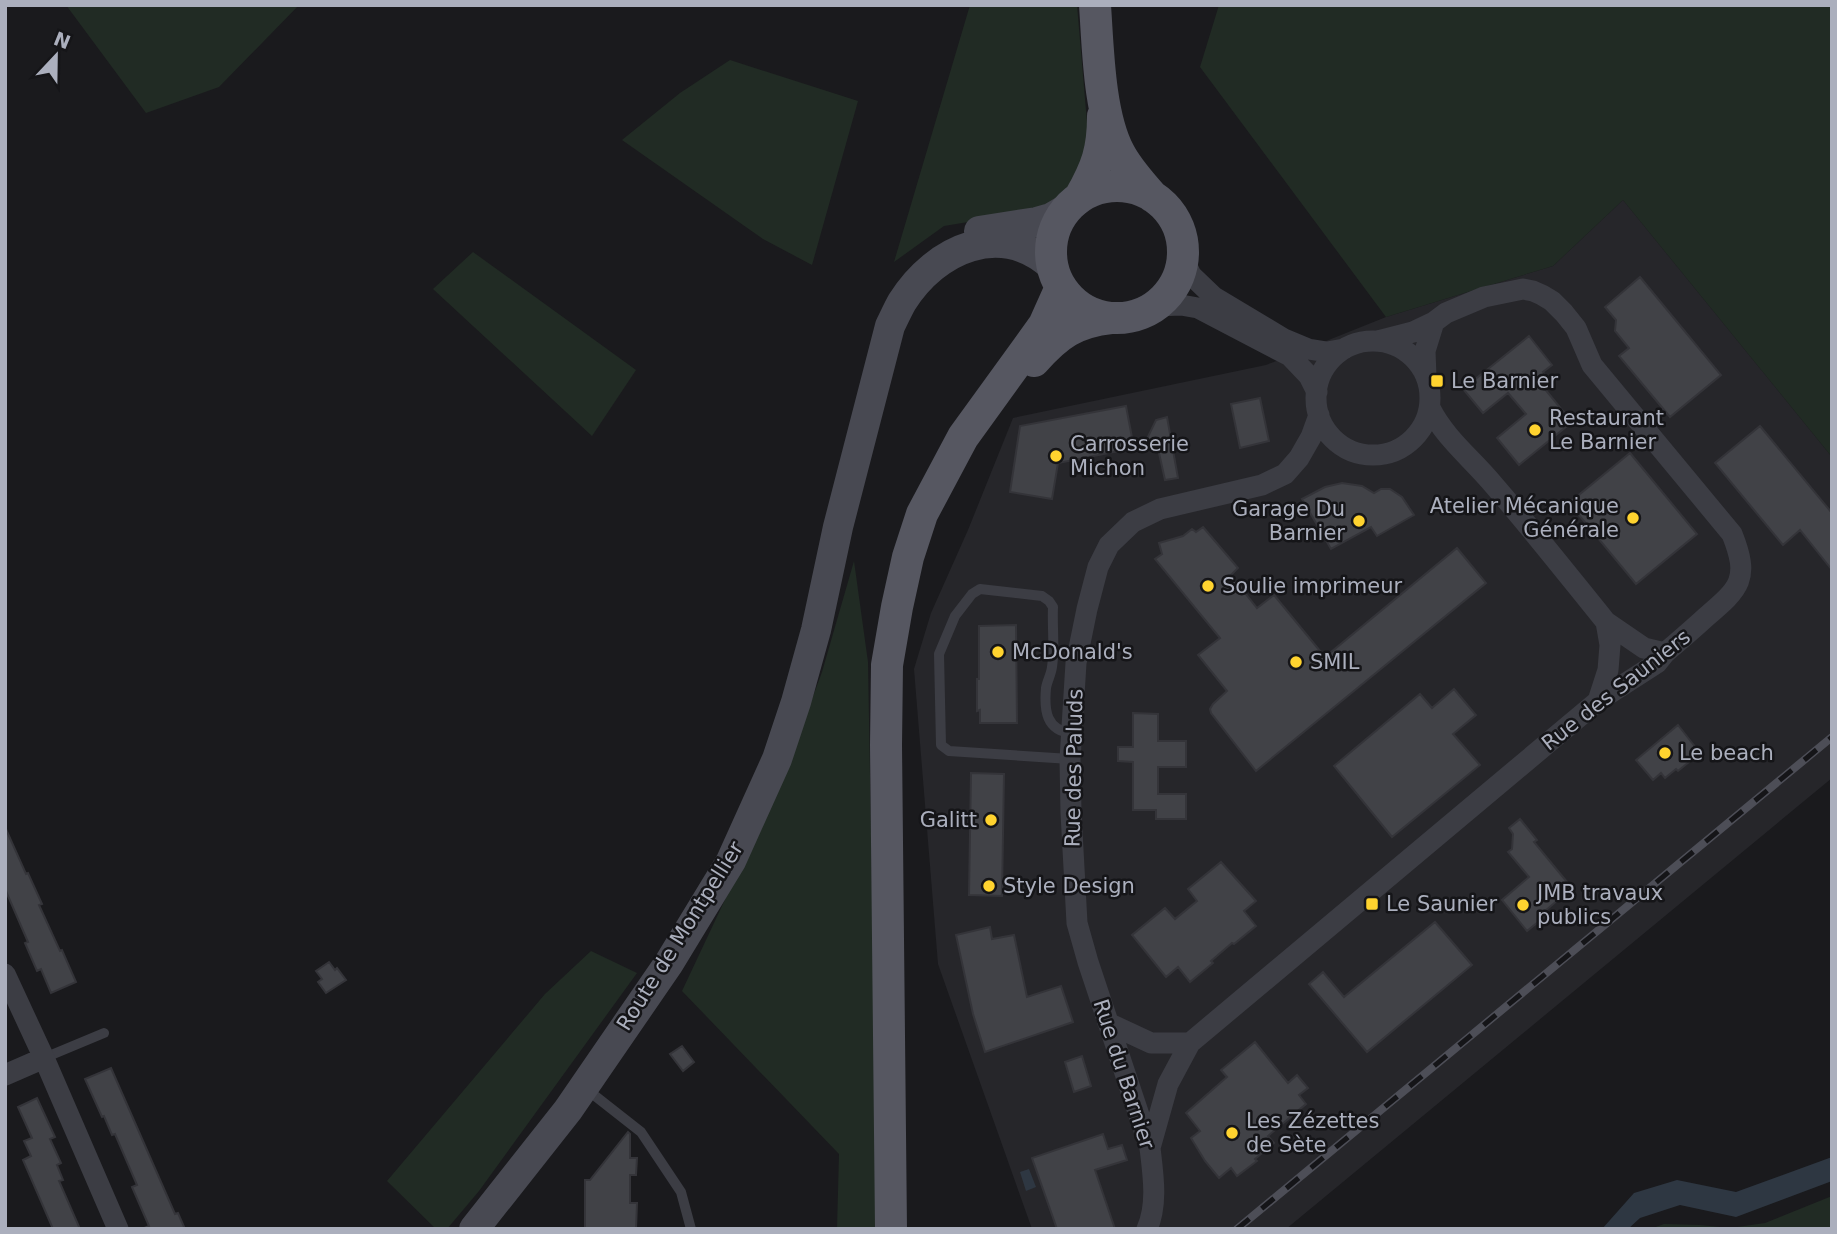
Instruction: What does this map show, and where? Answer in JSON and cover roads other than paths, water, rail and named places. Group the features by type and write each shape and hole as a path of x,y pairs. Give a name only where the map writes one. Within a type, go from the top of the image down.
{"main road":[{"path":"891,1229 887,665 908,557 922,514 963,437 1044,325 1057,277 1052,241 1055,229 1060,217 1074,202 1094,172 1100,153 1103,97 1095,5"},
{"path":"1103,97 1118,149 1152,196"},
{"path":"838,527 867,352 876,319 890,292 909,268 946,241 965,234 1051,218 1074,202 1104,187 1141,190 1160,202 1174,218 1182,237 1183,258 1180,272 1166,297 1155,306 1134,316 1090,320 1062,334 1046,348 944,474"},
{"path":"838,527 890,326 903,300 937,264 955,252 978,244 998,242 1022,247 1039,254 1068,297 1088,312 1111,318"},
{"name":"Route de Montpellier","path":"474,1229 568,1110 669,963 731,861 777,759 796,702 816,630 838,527"}],"street":[{"path":"1183,258 1191,275 1214,298 1284,339 1308,349 1326,352 1344,349"},
{"name":"Rue des Sauniers","path":"1150,1148 1168,1084 1190,1043 1598,701 1657,663 1731,596 1740,578 1741,566 1732,534 1592,365 1576,328 1552,301 1534,291 1510,291 1465,304 1413,332 1378,341"},
{"path":"1155,306 1181,305 1198,308 1290,356 1309,376 1317,392"},
{"path":"1426,377 1412,356 1402,349 1378,341 1354,344 1344,349 1325,367 1317,392 1319,415 1334,438 1344,447 1357,452 1384,454 1409,443 1418,433 1430,408 1425,351 1434,322"},
{"path":"1430,408 1438,424 1490,480 1606,622 1644,648 1665,653"},
{"name":"Rue des Paluds","path":"1088,962 1077,922 1070,759 1076,663 1098,568 1109,545 1133,522 1160,509 1262,485 1285,474 1299,458 1319,415"},
{"path":"1598,701 1608,670 1610,645 1606,622"},
{"name":"Rue du Barnier","path":"1088,962 1150,1148 1153,1201 1147,1229"},
{"path":"5,974 118,1229"},
{"path":"1108,1023 1151,1043 1190,1043"},
{"path":"5,1075 44,1058"}],"lane":[{"path":"1070,759 949,751 941,745 939,654 956,616 972,594 980,589 1042,596 1049,601 1053,607 1052,667 1046,688 1045,713 1054,727 1072,733"},
{"path":"44,1058 104,1033"},
{"path":"583,1087 641,1132 681,1192 691,1229"}],"water":[{"path":"1832,1157 1832,1181 1736,1217 1680,1205 1640,1218 1628,1229 1602,1229 1634,1193 1677,1180 1736,1192"},
{"path":"1029,1169 1036,1187 1026,1191 1020,1172"}],"railway":[{"path":"1237,1229 1832,737"}],"place":[{"name":"Le Barnier","path":"1437,381"},
{"name":"Restaurant Le Barnier","path":"1535,430"},
{"name":"Carrosserie Michon","path":"1056,456"},
{"name":"Atelier Mécanique Générale","path":"1633,518"},
{"name":"Garage Du Barnier","path":"1359,521"},
{"name":"Soulie imprimeur","path":"1208,586"},
{"name":"McDonald's","path":"998,652"},
{"name":"SMIL","path":"1296,662"},
{"name":"Le beach","path":"1665,753"},
{"name":"Galitt","path":"991,820"},
{"name":"Style Design","path":"989,886"},
{"name":"Le Saunier","path":"1372,904"},
{"name":"JMB travaux publics","path":"1523,905"},
{"name":"Les Zézettes de Sète","path":"1232,1133"}]}
